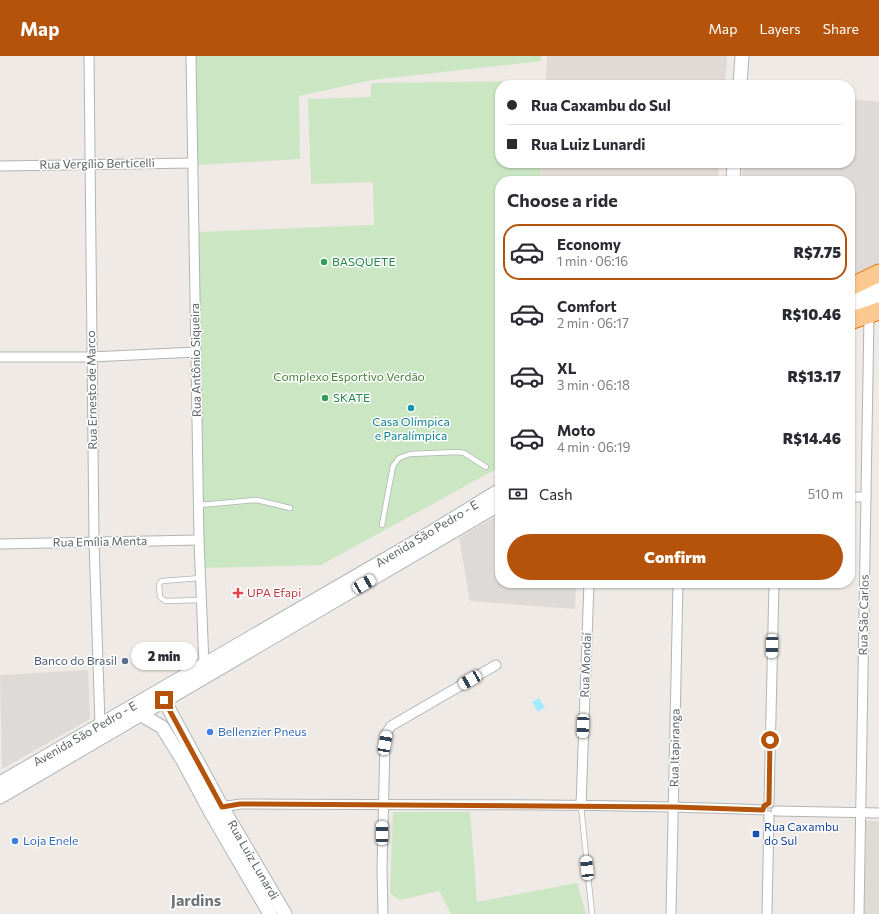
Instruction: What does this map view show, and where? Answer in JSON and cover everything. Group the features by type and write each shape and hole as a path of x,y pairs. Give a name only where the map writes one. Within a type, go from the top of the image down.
{"highway":[{"path":"855,285 879,273"},
{"path":"855,319 874,313"}],"main road":[{"path":"740,80 742,56"},
{"path":"855,294 879,283"},
{"path":"855,308 879,296"},
{"name":"Avenida São Pedro - E","path":"0,783 422,538 495,493"},
{"name":"Avenida São Pedro - E","path":"0,797 495,507"},
{"name":"Rua Luiz Lunardi","path":"164,700 216,810 270,914"},
{"name":"Rua Luiz Lunardi","path":"140,714 162,727 285,914"}],"street":[{"name":"Rua Ernesto de Marco","path":"89,56 94,542 100,725"},
{"name":"Rua Antônio Siqueira","path":"191,56 199,540 204,664"},
{"name":"Rua Vergílio Berticelli","path":"0,166 193,163"},
{"name":"Rua São Carlos","path":"859,914 866,497 874,313"},
{"path":"0,357 91,357 196,352"},
{"path":"855,497 866,497"},
{"name":"Rua Emília Menta","path":"0,544 199,540"},
{"name":"Rua Mondaí","path":"581,806 589,588"},
{"name":"Rua Itapiranga","path":"671,914 678,588"},
{"path":"767,914 769,813 764,806 769,803 774,588"},
{"path":"383,914 383,805 385,743 387,732 391,726 496,665"},
{"path":"216,810 240,804 674,807 769,813 879,813"}],"lane":[{"path":"382,525 393,466 399,458 410,454 458,452 464,453 486,467"},
{"path":"199,505 257,500 290,508"},
{"path":"201,578 162,581 159,584 159,592 160,597 165,601 202,600"},
{"name":"Rua Mondaí","path":"581,806 592,914"}],"shaded area":[{"path":"547,56 727,56 725,80 546,80"},
{"path":"855,100 879,102 879,265 855,277 855,176 742,176 743,168 855,168"},
{"path":"542,168 719,168 718,176 541,176"},
{"path":"495,517 495,588 576,588 575,609 470,601 459,538"},
{"path":"88,670 90,719 2,769 0,675"},
{"path":"866,821 879,821 879,914 864,914"}],"green space":[{"path":"195,56 541,56 541,61 372,80 299,96 300,159 196,165"},
{"name":"Complexo Esportivo Verdão","path":"495,82 495,168 541,168 541,176 495,176 495,470 321,565 202,568 196,232 374,225 373,182 311,184 308,99 371,97 371,83"},
{"path":"393,812 470,812 477,902 577,883 586,914 451,914 439,891 400,900 390,893"}],"water":[{"path":"539,698 545,707 538,712 532,702"}],"place":[{"name":"BASQUETE","path":"324,262"},
{"name":"SKATE","path":"325,398"},
{"name":"Casa Olímpica e Paralímpica","path":"411,408"},
{"name":"UPA Efapi","path":"238,593"},
{"name":"Banco do Brasil","path":"125,661"},
{"name":"Bellenzier Pneus","path":"210,732"},
{"name":"Rua Caxambu do Sul","path":"756,834"},
{"name":"Loja Enele","path":"15,841"}],"district":[{"name":"Jardins","path":"196,900"}],"route":[{"path":"164,700 222,807 240,804 674,807 763,810 764,806 769,803 770,740"}]}
